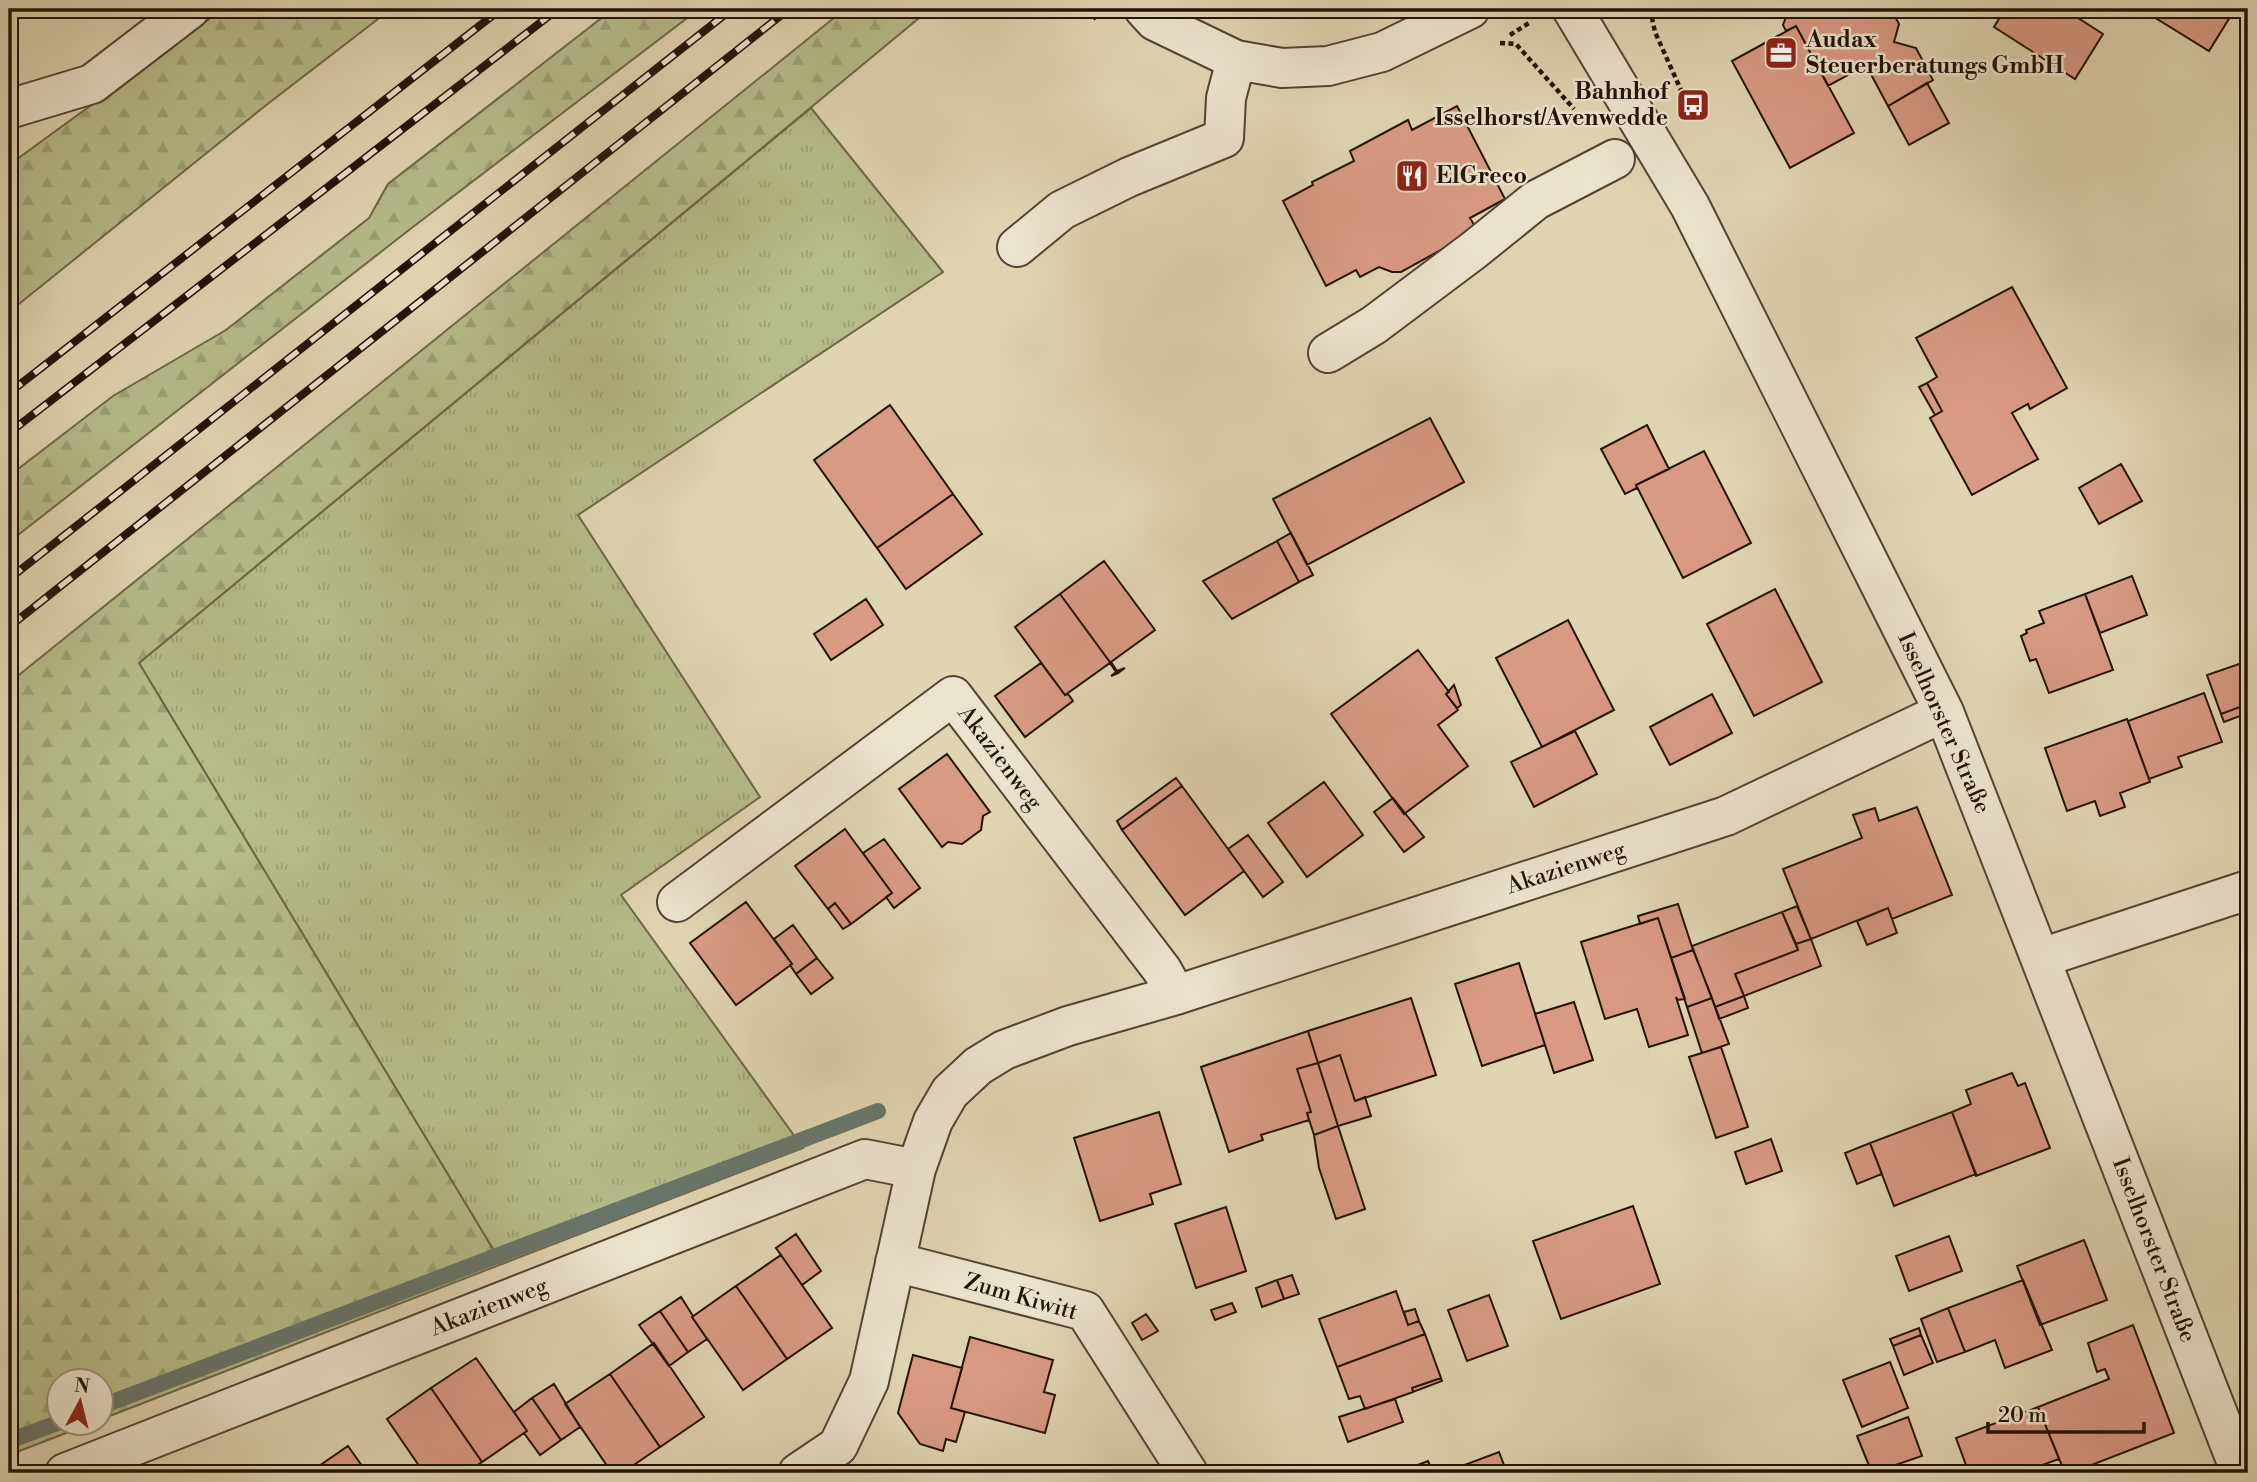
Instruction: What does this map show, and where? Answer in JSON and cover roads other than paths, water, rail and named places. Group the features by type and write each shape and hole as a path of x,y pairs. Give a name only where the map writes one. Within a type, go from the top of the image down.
{"street":[{"path":"9,109 92,84 190,9"},
{"path":"1144,9 1155,21 1236,60 1282,68 1328,66 1382,52 1470,9"},
{"name":"Isselhorster Straße","path":"1572,9 1690,206 1944,712 2241,1473"},
{"path":"1017,247 1062,210 1129,177 1224,138 1226,98 1236,60"},
{"path":"1328,353 1408,300 1536,200 1615,159"},
{"name":"Akazienweg","path":"677,902 953,696 1162,970 1176,995"},
{"name":"Akazienweg","path":"798,1473 838,1446 869,1381 916,1169 933,1121 950,1092 978,1066 1004,1050 1068,1026 1176,995 1726,816 1944,712"},
{"path":"2041,958 2248,890"},
{"name":"Akazienweg","path":"65,1473 865,1159 916,1169"},
{"name":"Zum Kiwitt","path":"895,1262 1085,1311 1188,1473"}],"waterway":[{"path":"116,1401 878,1111"},
{"path":"9,1441 46,1427"}],"railway":[{"path":"9,393 501,9"},
{"path":"9,433 558,9"},
{"path":"9,579 732,9"},
{"path":"9,627 789,9"}],"place":[{"name":"Audax Steuerberatungs GmbH","path":"1781,53"},
{"name":"Bahnhof Isselhorst/Avenwedde","path":"1693,105"},
{"name":"ElGreco","path":"1412,176"}]}
